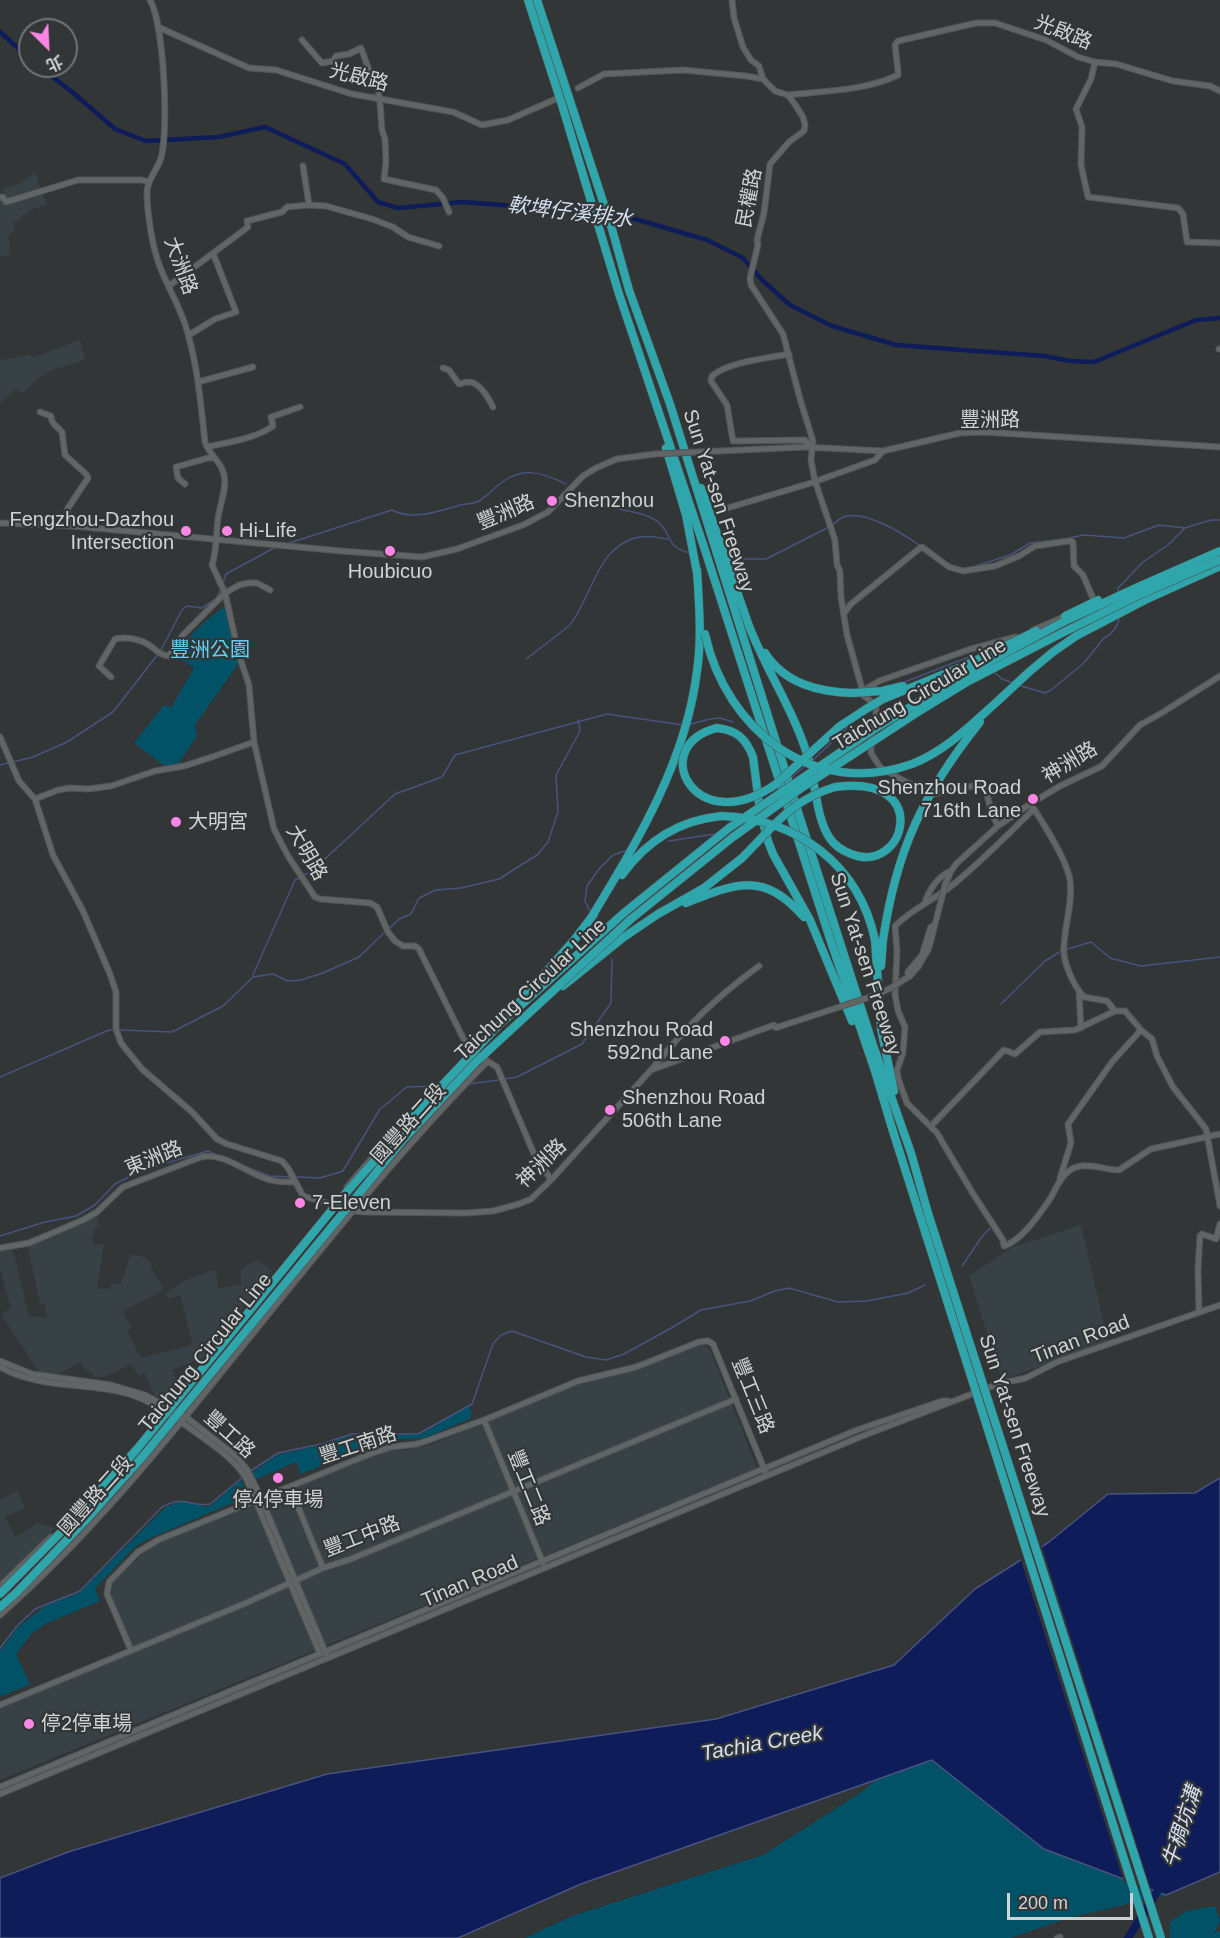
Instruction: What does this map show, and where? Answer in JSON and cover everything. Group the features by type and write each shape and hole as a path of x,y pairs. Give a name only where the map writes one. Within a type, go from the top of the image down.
{"highway":[{"name":"Sun Yat-sen Freeway","path":"528,0 599,231 875,1071 1149,1938"},
{"name":"Sun Yat-sen Freeway","path":"537,0 612,229 629,290 724,565 840,943 911,1153 928,1213 1161,1938"},
{"path":"591,918 638,838 676,755 694,692 703,636 693,546 660,428 652,388"},
{"path":"875,1071 810,920 773,854 762,819 753,758 750,750 740,735 717,728 699,735 688,747 683,770 691,788 706,799 727,802 743,801 766,791 776,784 831,734 866,708 883,699 988,655 1079,608 1220,549"},
{"name":"Taichung Circular Line","path":"0,1594 79,1514 137,1449 344,1195 499,1024 625,912 729,828 876,728 962,676 1065,621 1220,549"},
{"name":"Taichung Circular Line","path":"0,1607 78,1528 144,1455 403,1140 476,1062 631,919 733,837 808,783 967,682 1141,594 1220,560"},
{"path":"512,1029 624,937 722,875 786,813 805,798 818,792 835,787 853,784 876,788 893,800 900,814 899,833 886,850 863,857 844,851 829,837 822,820 805,747 792,715 757,645 724,565"},
{"path":"703,636 719,679 727,693 745,718 764,737 800,759 825,768 868,772 913,763 942,749 1037,665 1076,636 1147,599 1220,566"},
{"path":"749,626 769,660 790,678 812,689 833,693 882,691 942,675"},
{"path":"911,1153 888,1068 879,1006 879,940 902,856 929,794 951,761 1000,699"},
{"path":"499,1024 575,939 631,864 660,836 698,819 730,816 753,820 786,830 817,846 846,876 859,895 879,940"},
{"path":"624,937 679,906 720,890 745,884 766,888 781,895 804,917 816,936"}],"street":[{"name":"大洲路","path":"150,0 158,18 165,108 163,150 147,189 149,220 160,267 189,335 207,447 221,467 225,479 216,539"},
{"name":"民權路","path":"732,0 734,18 743,47 751,60 759,66 763,79 775,91 788,95 803,117 805,125 804,131 789,142 770,164 767,195 750,278 751,285 783,334 789,354"},
{"name":"光啟路","path":"788,95 858,87 898,75 895,45 898,41 976,23 995,23 1046,40 1069,53 1095,62 1116,64 1173,81 1210,86 1220,91"},
{"name":"光啟路","path":"158,27 249,68 276,70 352,94 453,112 482,125 508,120 556,99"},
{"path":"302,40 322,63 333,61 336,56 349,54 361,48 373,81 378,87 385,139 384,178 436,190 443,198 449,212"},
{"path":"1095,62 1091,78 1076,109 1082,127 1082,172 1088,197 1177,207 1183,214 1187,242 1220,243"},
{"path":"578,88 604,74 700,71 763,79"},
{"path":"303,166 309,204"},
{"path":"0,196 6,202 84,179 149,182"},
{"path":"169,286 248,227 247,221 282,212 287,207 309,204 326,206 372,219 408,237 439,246"},
{"path":"189,335 215,319 236,312 213,254"},
{"path":"809,447 813,441 789,354 773,355 722,369 712,376 711,381 727,405 733,441 806,440 814,481 833,533 847,635 864,696 876,705 871,730 872,753 880,767 934,794 985,785 991,812 998,826"},
{"path":"198,382 253,367"},
{"path":"443,369 449,370 459,384 469,382 476,384 489,398 493,407"},
{"path":"207,447 266,431 273,426 271,417 300,407"},
{"path":"40,412 51,416 54,426 62,432 65,455 88,478 68,508 67,512 73,526"},
{"name":"豐洲路","path":"0,523 73,526 422,557 440,554 539,518 548,512 583,476 617,459 656,454 809,447 883,451 960,433 984,432 1220,447"},
{"path":"721,510 875,460 883,451"},
{"path":"185,484 178,478 176,467 213,458"},
{"name":"大明路","path":"216,539 212,565 225,593 239,655 249,686 254,742 274,829 311,893 320,899 365,902 377,907 394,941 403,946 415,946 419,949 469,1050"},
{"path":"844,612 920,548 949,567 963,571 994,566 1019,556 1035,546 1069,541 1072,542 1074,566 1083,575 1095,603"},
{"path":"863,692 879,681 971,649 1024,634 1220,549"},
{"path":"111,677 99,666 115,639 127,638 145,643 159,653 169,656 183,635 225,593 248,583 257,583 270,590"},
{"name":"神洲路","path":"35,799 53,855 89,922 111,974 115,989 116,1029 119,1039 142,1068 192,1112 217,1139 279,1160 286,1165 303,1196 353,1211 450,1214 493,1211 531,1199 651,1070 775,1026 873,996 889,990 910,976 929,948 945,885 951,871 960,860 998,826 1060,786 1102,766 1140,725 1220,676"},
{"path":"0,737 19,781 35,799 58,790 111,786 154,771 184,766 254,742"},
{"path":"1114,1011 1107,1002 1083,997 1072,978 1063,948 1070,899 1067,868 1032,806 955,883 936,899 925,903 895,926 897,951 895,994 898,1011 905,1028 903,1053 897,1070 897,1078 907,1104 931,1126 1003,1239 1004,1246 1018,1240 1049,1200 1066,1172 1083,1166 1119,1170 1127,1167 1151,1149 1220,1134"},
{"path":"925,903 939,877 951,871"},
{"path":"651,1070 701,1012 733,984 759,966"},
{"path":"1079,992 1081,1028"},
{"path":"931,1126 1004,1050 1014,1054 1040,1032 1075,1030 1114,1011 1125,1011 1152,1039 1157,1056 1173,1087 1206,1130 1220,1206"},
{"path":"1058,1183 1071,1143 1068,1124 1112,1062 1141,1030"},
{"path":"0,1586 73,1515 167,1409 363,1167 469,1050 497,1067 534,1154 551,1180"},
{"name":"國豐路二段","path":"0,1616 87,1530 184,1420 396,1160 488,1062"},
{"name":"東洲路","path":"0,1248 29,1243 83,1220 97,1212 123,1187 201,1156 214,1156 264,1178 294,1182"},
{"path":"1199,1312 1200,1236 1202,1234 1216,1239 1220,1224"},
{"name":"Tinan Road","path":"0,1787 322,1652 544,1564 766,1472 857,1430 942,1401 953,1401 998,1384 1026,1378 1057,1362 1220,1305"},
{"name":"豐工三路","path":"699,1342 708,1341 713,1344 766,1472"},
{"name":"豐工南路","path":"131,1650 107,1593 110,1582 138,1552 152,1543 383,1449 417,1444 484,1420 578,1381 636,1367 699,1342"},
{"name":"豐工路","path":"0,1361 21,1371 43,1377 111,1384 145,1395 237,1457 258,1499 325,1659"},
{"name":"豐工路","path":"0,1367 36,1381 87,1386 129,1394 167,1409"},
{"name":"豐工中路","path":"0,1705 293,1583 323,1568 351,1560 736,1399"},
{"name":"豐工二路","path":"484,1420 544,1564"},
{"path":"290,1487 323,1568"},
{"name":"Tinan Road","path":"0,1794 325,1659 544,1564"}],"shaded area":[{"path":"36,173 47,204 28,211 28,214 22,215 22,219 13,222 15,229 8,236 11,254 0,257 0,196 5,194 2,189 18,184"},
{"path":"80,340 85,360 52,370 35,381 23,393 16,389 0,403 0,360 29,355 34,357"},
{"path":"96,1215 100,1226 95,1228 92,1240 94,1245 104,1244 97,1288 110,1289 111,1284 121,1283 131,1254 146,1258 151,1263 151,1268 164,1289 125,1310 124,1315 132,1327 127,1331 141,1358 188,1346 192,1342 180,1295 169,1299 165,1294 181,1282 213,1270 216,1271 218,1288 241,1285 241,1270 258,1260 272,1271 205,1357 172,1370 180,1388 172,1398 165,1400 154,1395 145,1373 139,1376 131,1364 104,1377 95,1377 80,1363 58,1374 40,1373 1,1314 11,1308 0,1268 0,1251 13,1250 29,1317 47,1317 45,1304 40,1303 28,1247"},
{"path":"1081,1225 1108,1342 1002,1380 969,1276 1013,1247"},
{"path":"697,1345 707,1347 711,1352 757,1468 0,1780 0,1708 128,1654 104,1592 148,1549 159,1542 371,1456 392,1450 406,1450 430,1445 580,1383"},
{"path":"17,1491 25,1508 5,1517 15,1537 38,1523 55,1528 0,1585 0,1500"}],"green space":[{"name":"豐洲公園","path":"226,606 238,664 195,725 197,736 178,764 166,767 134,743 164,705 171,708 194,668 176,656 198,628"},
{"path":"469,1406 472,1413 470,1419 424,1438 377,1443 301,1474 296,1462 254,1480 252,1473 277,1455 322,1445 347,1436 421,1434"},
{"path":"241,1480 246,1493 244,1498 146,1540 135,1547 95,1588 100,1601 45,1624 31,1634 16,1654 30,1684 0,1697 0,1651 18,1627 45,1606 79,1593 166,1507 181,1501 209,1507"},
{"path":"946,1725 1191,1840 1166,1895 1068,1918 1011,1938 525,1938 572,1916 763,1855 860,1793"},
{"path":"1215,1906 1220,1921 1214,1933 1220,1931 1220,1938 1170,1938 1170,1922 1186,1911"}],"water":[{"name":"Tachia Creek","path":"1220,1478 1220,1872 1166,1895 1044,1849 932,1760 581,1884 458,1938 0,1938 0,1878 68,1852 327,1774 716,1719 894,1665 975,1589 1049,1542 1108,1494 1195,1493"}],"pier":[{"path":"1041,1544 1152,1893 1124,1882 1020,1557"}],"waterway":[{"name":"軟埤仔溪排水","path":"0,32 18,48"},
{"name":"軟埤仔溪排水","path":"54,78 115,129 146,141 219,137 265,127 345,164 378,202 398,208 463,202 618,214 707,240 743,258 762,280 790,305 832,326 896,345 1094,362 1196,320 1220,318"},
{"path":"289,543 392,510 417,515 474,503 506,480 522,473 539,474 566,484"},
{"path":"578,491 608,506 652,518 663,527 673,545 691,553"},
{"path":"831,526 843,517 861,516 903,534 919,545"},
{"path":"1118,592 1118,588 1143,562 1168,545 1185,528 1211,520 1220,520"},
{"path":"1069,538 1084,535 1124,538 1159,525 1185,528"},
{"path":"728,559 766,559 827,528"},
{"path":"526,659 569,626 597,574 614,550 625,542 640,537 668,539"},
{"path":"976,566 1010,555 1030,543 1064,539"},
{"path":"222,585 226,574 276,547"},
{"path":"161,650 182,610 187,606 202,608 216,599 221,589"},
{"path":"1021,686 1045,693 1051,690 1083,664 1104,638 1114,630 1119,618"},
{"path":"13,762 33,757 67,742 113,712 158,654"},
{"path":"902,683 969,657 974,658"},
{"path":"994,672 1002,679 1013,683"},
{"path":"304,875 312,871 395,794 442,777 455,755 607,714 683,725"},
{"path":"688,725 720,718 733,722"},
{"path":"390,928 399,919 411,914 419,898 436,890 461,888 499,879 537,855 548,842 558,812 556,775 580,731 578,720"},
{"path":"812,761 852,723"},
{"path":"0,765 8,763"},
{"path":"792,777 805,766"},
{"path":"773,794 777,790"},
{"path":"669,841 715,834"},
{"path":"591,913 585,901 587,886 613,855 628,850"},
{"path":"253,975 295,880 299,878"},
{"path":"594,920 600,932"},
{"path":"120,1030 172,1032 223,1006 253,977 273,974 288,981 301,980 323,973 359,957 386,931"},
{"path":"1065,950 1091,942 1110,958 1141,966 1220,957"},
{"path":"1001,1004 1045,961 1061,951"},
{"path":"504,1079 517,1077 582,1044 611,1003 612,959"},
{"path":"0,1077 109,1030 115,1030"},
{"path":"469,1084 499,1080"},
{"path":"297,1177 320,1178 343,1171 380,1109 407,1087 437,1086"},
{"path":"0,1236 45,1222 76,1216 95,1205 115,1184 142,1170 208,1151 215,1154"},
{"path":"247,1167 269,1176 292,1177"},
{"path":"962,1266 990,1228"},
{"path":"249,1472 278,1453 321,1444 352,1434 418,1434 472,1404 493,1344 501,1335 512,1331 586,1357 606,1360 624,1354 701,1310 750,1301 775,1291 789,1288 838,1302 867,1301 908,1293 925,1285"},
{"path":"0,1648 17,1626 35,1609 80,1591 162,1507 182,1501 210,1504 243,1477"},
{"name":"牛稠坑溝","path":"1128,1938 1162,1884"}],"place":[{"name":"Shenzhou","path":"552,501"},
{"name":"Fengzhou-Dazhou Intersection","path":"186,531"},
{"name":"Hi-Life","path":"227,531"},
{"name":"Houbicuo","path":"390,551"},
{"name":"Shenzhou Road 716th Lane","path":"1033,799"},
{"name":"大明宮","path":"176,822"},
{"name":"Shenzhou Road 592nd Lane","path":"725,1041"},
{"name":"Shenzhou Road 506th Lane","path":"610,1110"},
{"name":"7-Eleven","path":"300,1203"},
{"name":"停4停車場","path":"278,1478"},
{"name":"停2停車場","path":"29,1724"}]}
